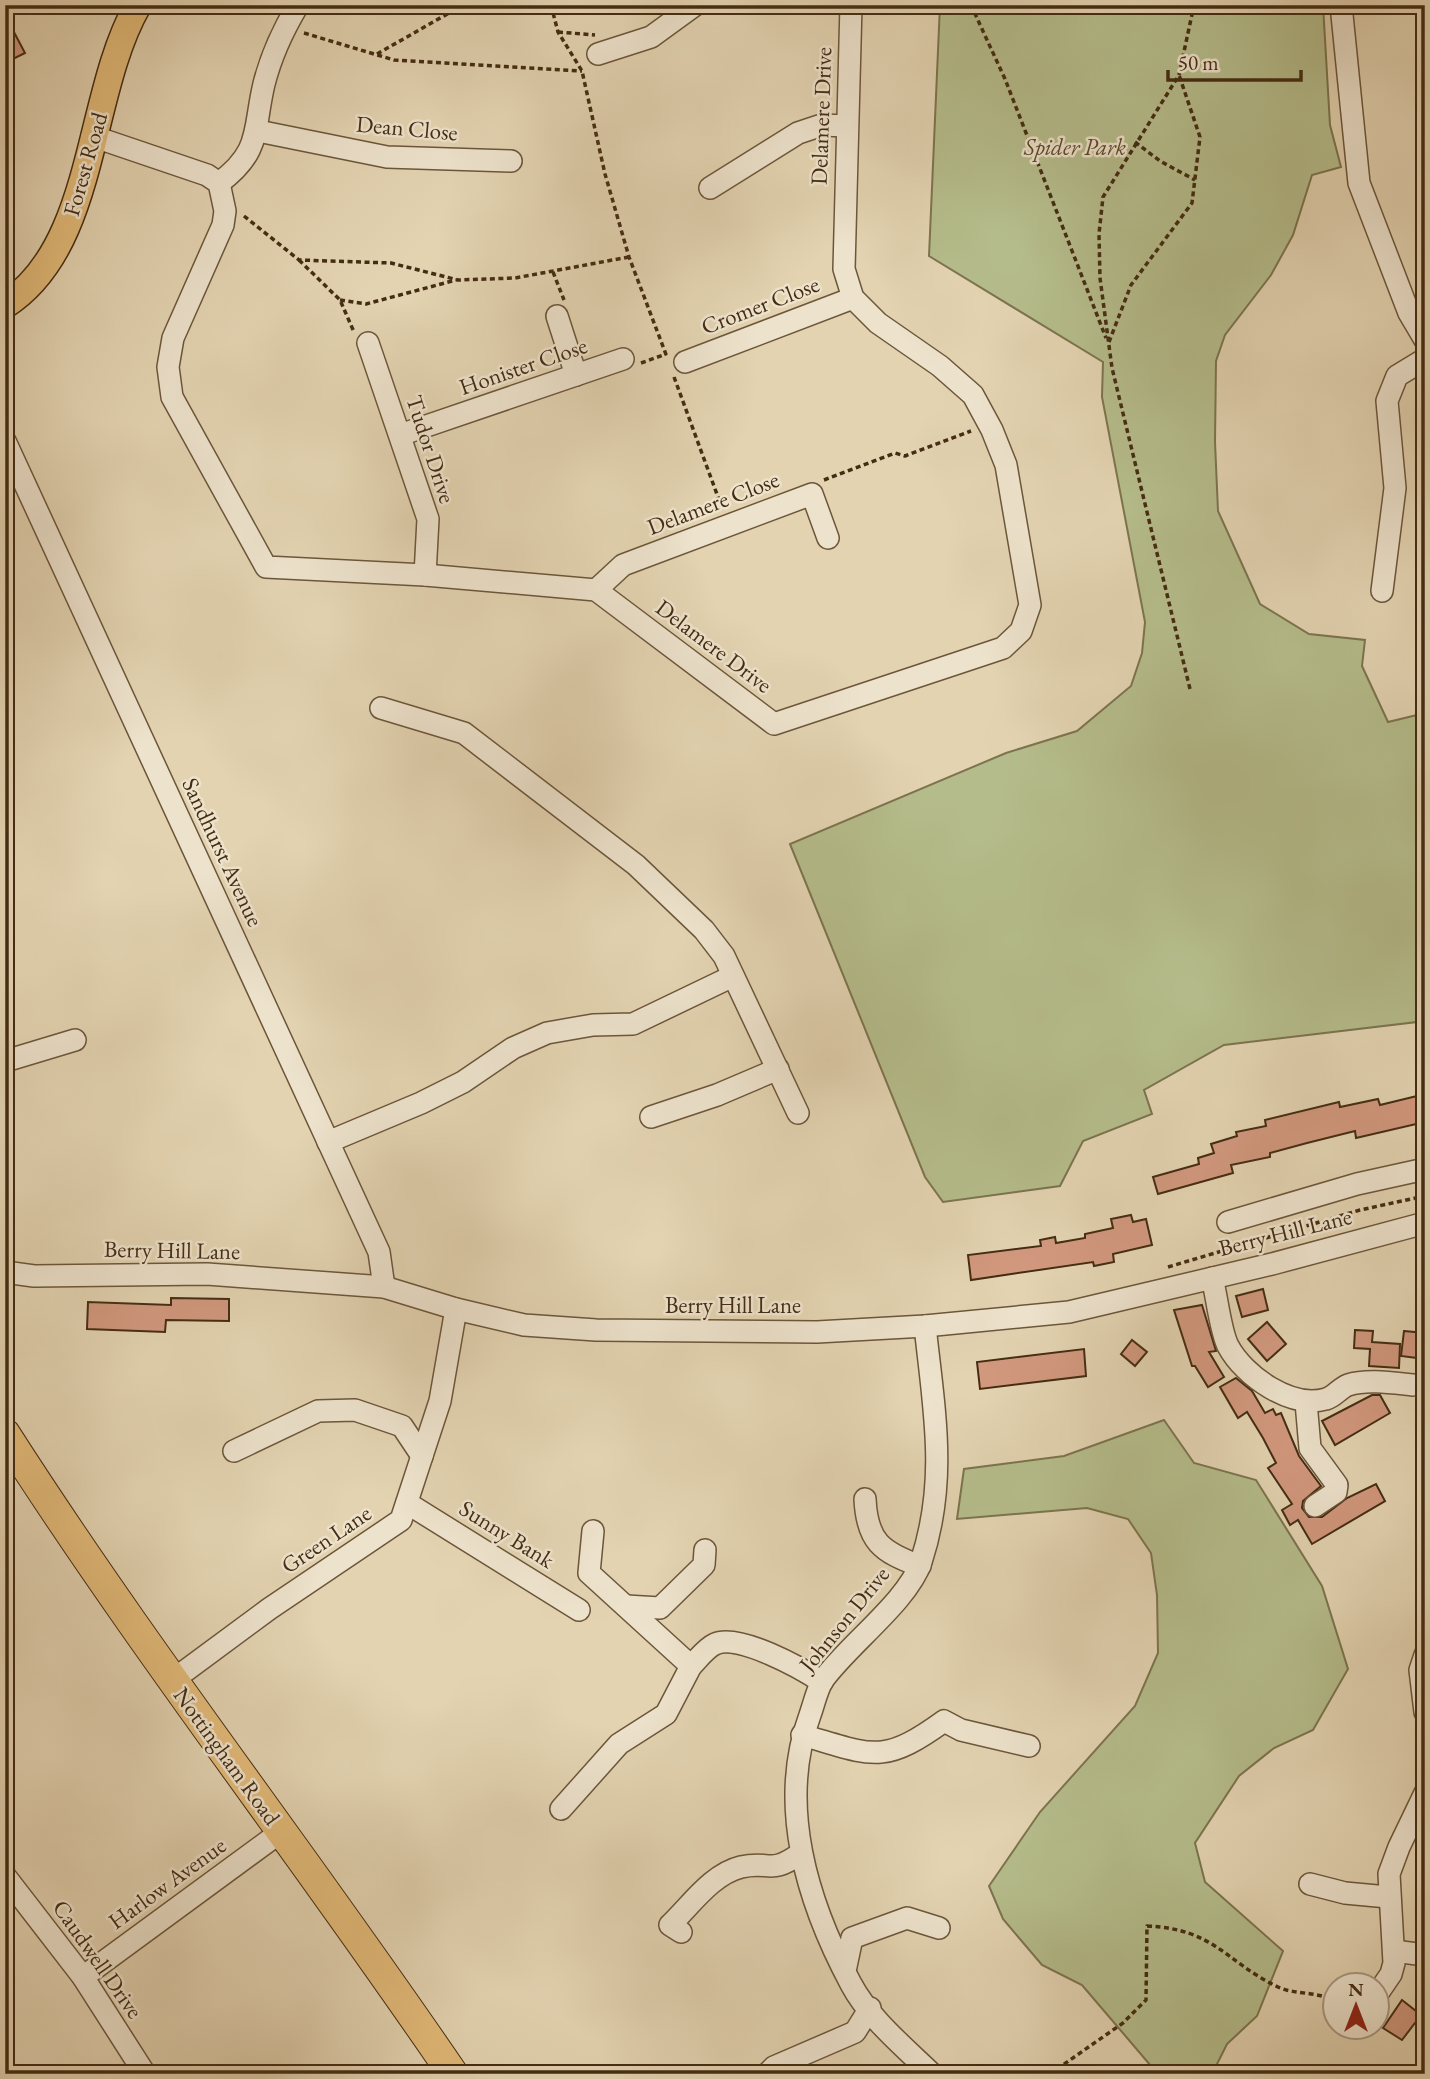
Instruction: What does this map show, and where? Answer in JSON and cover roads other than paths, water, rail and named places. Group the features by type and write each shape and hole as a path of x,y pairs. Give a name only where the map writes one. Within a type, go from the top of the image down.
{"highway":[{"name":"Nottingham Road","path":"5,1434 57,1515 453,2074"}],"main road":[{"name":"Forest Road","path":"5,305 32,286 57,249 66,230 92,136 126,32 138,5"}],"street":[{"path":"219,183 235,171 249,152 258,131 264,85 285,26 298,5"},
{"path":"598,54 651,37 695,5"},
{"name":"Delamere Drive","path":"596,590 774,724 1003,648 1021,631 1030,605 1006,465 989,424 972,395 940,366 878,323 853,298 844,270 850,5"},
{"path":"1341,5 1359,183 1409,313 1425,340"},
{"path":"710,188 798,133 822,125 847,126"},
{"name":"Dean Close","path":"258,131 387,157 511,161"},
{"path":"92,136 207,175 219,183 225,211 223,225 173,338 168,367 172,397 266,567 425,575 596,590"},
{"name":"Cromer Close","path":"675,364 853,298"},
{"path":"557,316 576,375"},
{"name":"Tudor Drive","path":"368,343 428,519 425,575"},
{"name":"Honister Close","path":"400,435 623,359"},
{"path":"1389,585 1395,488 1387,401 1396,376 1425,359"},
{"name":"Sandhurst Avenue","path":"5,442 379,1252 384,1287"},
{"name":"Delamere Close","path":"596,590 623,565 812,494 828,538"},
{"path":"381,708 464,733 636,865 704,930 724,956 798,1112"},
{"path":"328,1142 421,1103 463,1082 513,1048 547,1033 593,1025 634,1024 733,976"},
{"path":"5,1057 12,1059 75,1040"},
{"path":"651,1117 717,1095 778,1069"},
{"path":"1228,1222 1357,1184 1425,1169"},
{"name":"Berry Hill Lane","path":"5,1272 34,1276 207,1274 384,1287 456,1309 524,1325 596,1330 817,1332 925,1326 1069,1312 1425,1223"},
{"name":"Berry Hill Lane","path":"5,1282 34,1276"},
{"path":"1212,1278 1228,1346 1250,1371 1290,1399 1306,1402 1328,1399 1347,1385 1413,1385"},
{"name":"Green Lane","path":"173,1680 269,1609 401,1520 440,1401 456,1309"},
{"name":"Johnson Drive","path":"925,1326 939,1457 936,1505 920,1566 900,1594 822,1682 802,1735 795,1772 797,1839 817,1907 845,1971 852,1986 893,2038 932,2074"},
{"path":"1306,1402 1310,1448 1337,1485 1336,1492 1315,1506"},
{"path":"234,1451 317,1411 355,1410 402,1426 422,1456"},
{"path":"865,1499 866,1519 876,1542 887,1552 920,1566"},
{"name":"Sunny Bank","path":"407,1503 579,1610"},
{"path":"593,1531 589,1573 691,1666"},
{"path":"626,1606 660,1608 704,1565 705,1550"},
{"path":"561,1809 620,1744 666,1714 691,1666 713,1644 730,1639 801,1668 822,1682"},
{"path":"1425,1655 1420,1670 1425,1712"},
{"path":"802,1735 877,1754 899,1751 944,1721 961,1730 1029,1746"},
{"path":"1392,1970 1394,1951 1388,1896 1389,1874 1425,1793"},
{"name":"Harlow Avenue","path":"83,1977 282,1831"},
{"path":"681,1932 670,1925 715,1879 741,1867 782,1867 801,1853"},
{"name":"Caudwell Drive","path":"5,1875 83,1977 145,2074"},
{"path":"1310,1884 1345,1893 1388,1896"},
{"path":"845,1971 852,1938 907,1918 939,1928"},
{"path":"1394,1951 1425,1955"},
{"path":"767,2074 774,2067 855,2032 870,2008"}],"park label":[{"name":"Spider Park","path":"1075,147"}]}
